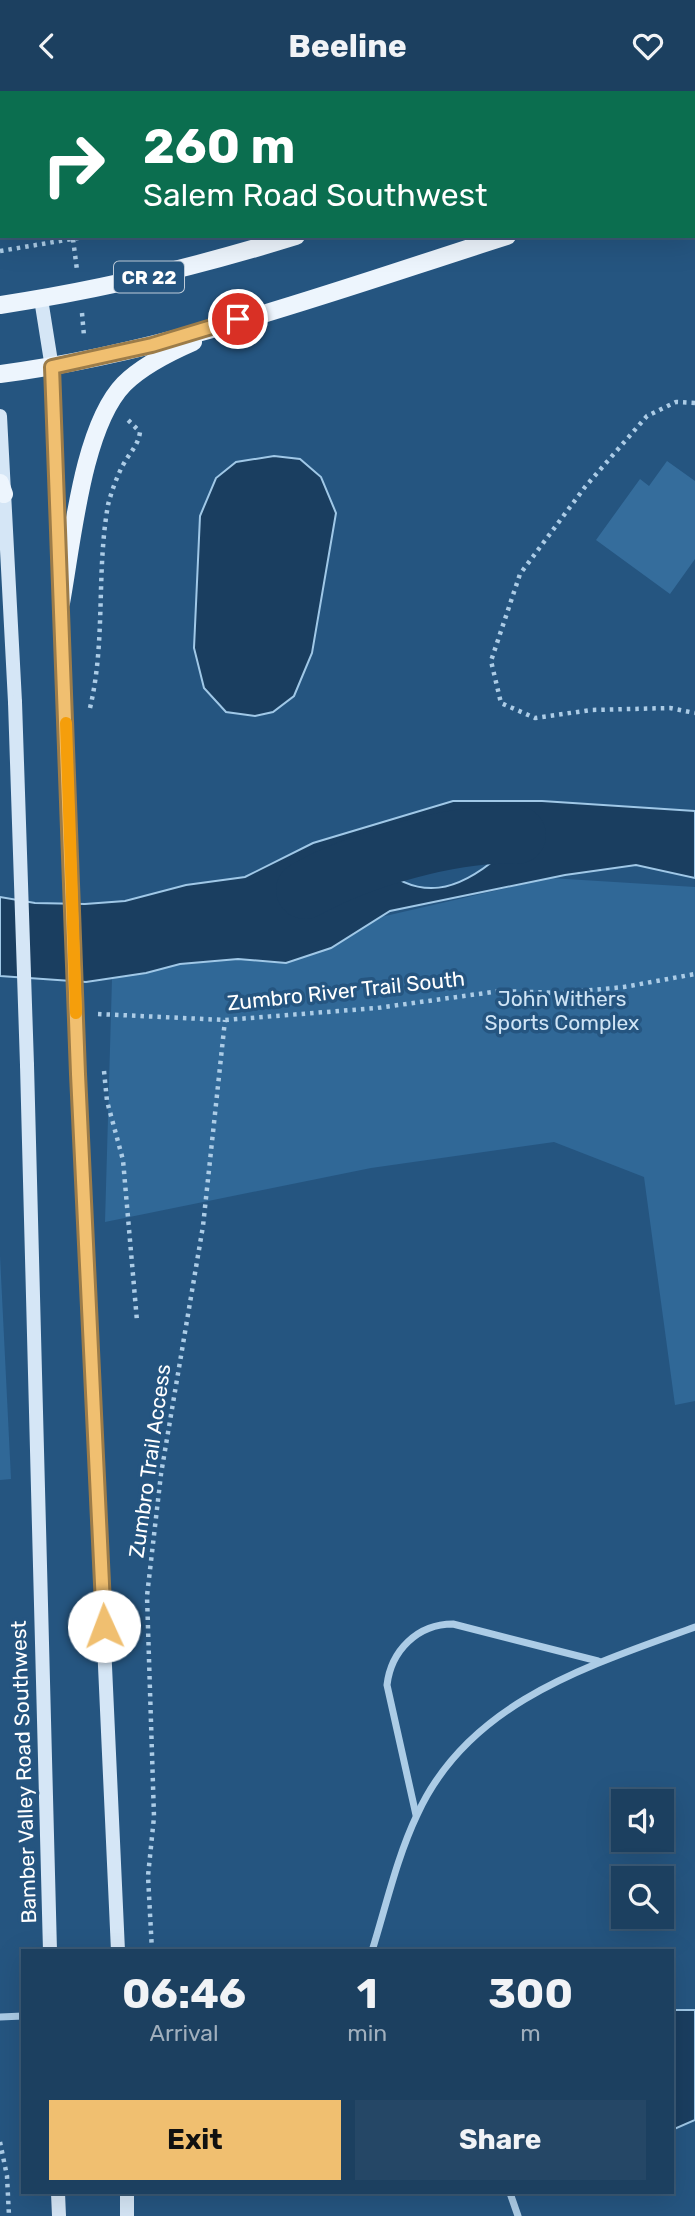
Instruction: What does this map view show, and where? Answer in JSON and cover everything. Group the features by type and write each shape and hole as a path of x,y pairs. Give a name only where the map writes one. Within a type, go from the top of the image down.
{"main road":[{"name":"CR 22","path":"0,305 150,277 289,238"},
{"path":"0,374 52,367 152,345 501,238"},
{"path":"41,299 52,367 78,1074 118,1949"},
{"path":"61,603 87,465 110,402 125,382 171,352 259,313"},
{"name":"Bamber Valley Road Southwest","path":"0,417 15,702 27,1065 50,1949"},
{"path":"58,2194 59,2216"},
{"path":"127,2194 127,2216"}],"street":[{"path":"416,1816 387,1685 390,1666 399,1650 410,1640 438,1624 453,1623 599,1662"},
{"path":"373,1949 416,1816 433,1784 456,1755 499,1714 562,1677 695,1627"},
{"path":"0,2017 21,2016"},
{"path":"510,2194 518,2216"}],"path":[{"path":"0,251 78,238"},
{"path":"695,403 676,402 647,416 585,487 520,574 491,661 501,703 535,718 591,710 670,708 695,713"},
{"name":"Zumbro River Trail South","path":"90,1013 225,1020 377,1008 500,991 586,991 695,974"},
{"name":"Zumbro Trail Access","path":"152,1949 148,1876 154,1817 148,1595 161,1473 203,1226 225,1020"},
{"path":"104,1071 107,1101 122,1160 137,1321"},
{"path":"0,2142 7,2176 9,2216"}],"green space":[{"name":"John Withers Sports Complex","path":"550,878 695,887 695,1401 675,1405 644,1177 554,1142 371,1168 105,1222 112,979"},
{"path":"0,1256 11,1479 0,1480"}],"shaded area":[{"path":"274,456 300,459 321,477 336,513 312,653 294,696 273,712 255,716 226,712 204,688 194,648 200,516 216,478 236,462"},
{"path":"453,801 542,801 695,811 695,878 636,865 565,875 390,911 331,948 286,963 238,959 180,964 146,973 86,982 0,976 0,897 35,903 85,904 125,901 186,885 245,877 313,843","holes":["412,840 478,847 498,857 468,878 439,888 409,884 378,865 384,848"]},
{"path":"674,2010 695,2010 695,2120 674,2129"}],"building":[{"path":"667,461 695,481 695,559 670,594 596,540 640,479 649,486"}],"waterway":[{"path":"305,890 353,868 408,850 465,838 517,835"}],"slow traffic":[{"path":"66,723 76,1013"}],"route":[{"path":"104,1626 78,1074 52,367 87,362 238,319"}]}
